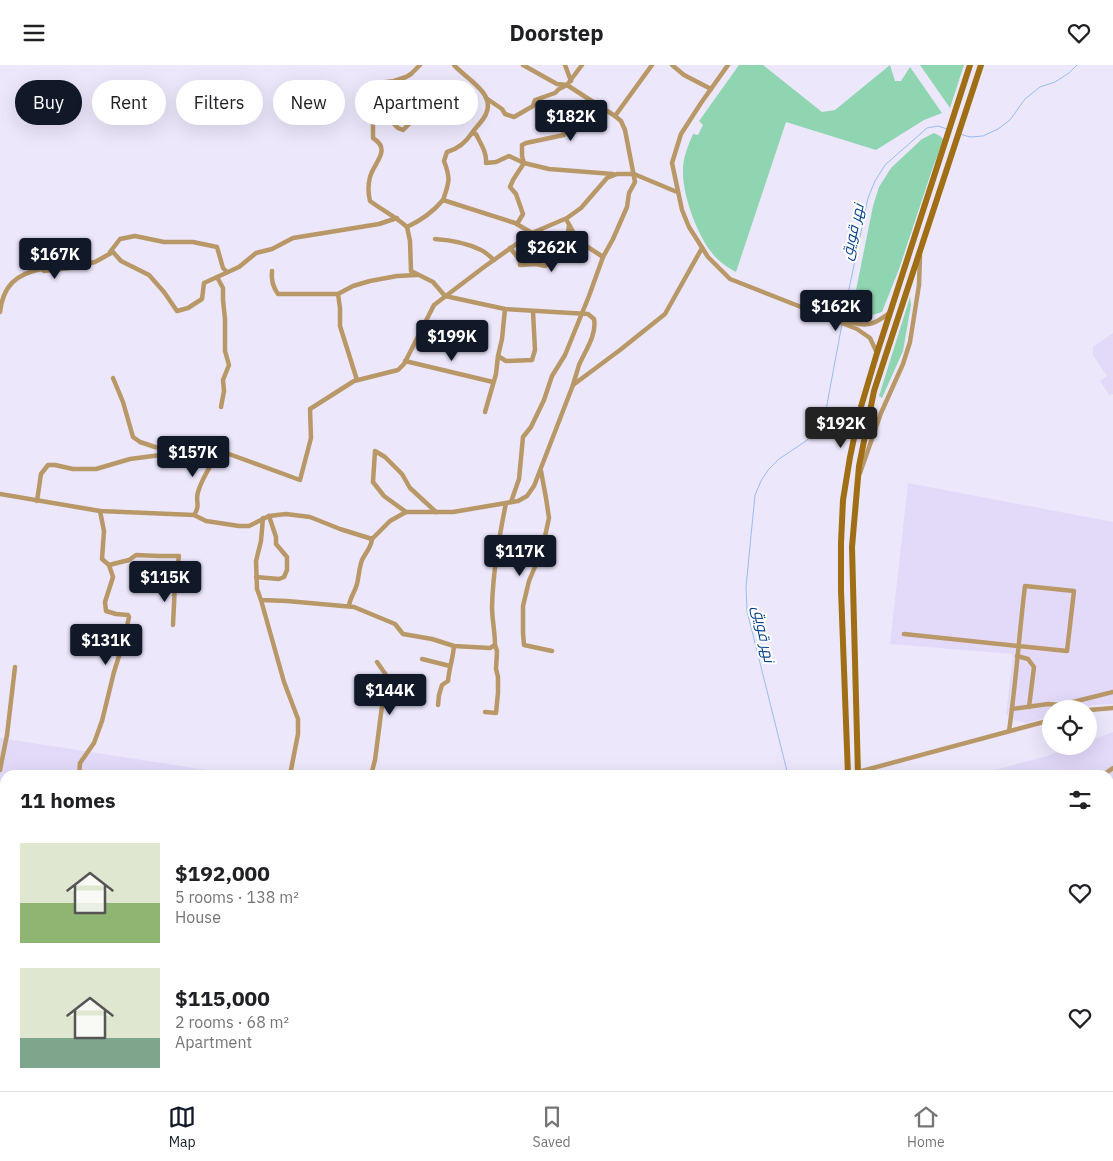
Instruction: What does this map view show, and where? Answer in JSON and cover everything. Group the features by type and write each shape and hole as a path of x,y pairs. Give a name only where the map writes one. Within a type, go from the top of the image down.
{"main road":[{"path":"848,770 841,543 843,500 850,457 860,411 877,353 970,65"},
{"path":"858,770 852,547 859,466 874,391 981,65"}],"street":[{"path":"397,80 406,77 420,65"},
{"path":"407,227 424,219 443,200 449,183 444,161 447,152 455,150 458,146 465,143 486,115 488,106 484,94 477,85 454,65"},
{"path":"523,65 532,67 557,84 569,83"},
{"path":"511,502 519,479 522,437 531,427 544,400 552,376 565,355 603,257 611,243 626,207 629,193 635,182 625,130 621,121 599,107 569,83 565,65"},
{"path":"486,98 502,109 505,114 514,117 533,106 535,100 555,93 569,83 582,65"},
{"path":"615,116 652,65"},
{"path":"672,65 690,78 711,89"},
{"path":"728,65 681,134 672,163 682,210 689,227 702,248 708,257 730,279 811,311 856,323 868,324 878,321 891,312"},
{"path":"517,225 523,214 516,194 510,187 524,163 522,145 564,135 562,121 599,107"},
{"path":"350,606 350,597 357,585 363,557 372,545 372,539 390,521 406,512 453,512 518,501 526,496 534,486 595,326 594,319 588,314 504,309 445,296 433,283 411,271 410,241 407,227 397,218 386,213 370,201 368,192 370,176 382,152 379,142 373,138 373,125"},
{"path":"395,125 402,131 408,125"},
{"path":"472,133 476,134 484,149 487,157 486,163 496,162 509,156 524,163 549,169 634,174 677,192"},
{"path":"113,377 123,402 133,437 140,442 155,447 184,452 217,455 229,453 300,480 311,438 310,409 354,381 398,370 405,361 434,305 532,233 566,219 581,208 607,178 617,174"},
{"path":"443,200 517,225 532,233"},
{"path":"109,253 112,252 122,261 149,275 177,311 188,308 202,299 204,283 239,267 256,253 272,249 293,238 379,224 397,218"},
{"path":"566,219 580,242 603,257"},
{"path":"510,248 520,261 520,265 536,264 545,266 552,260 565,256 569,224"},
{"path":"0,312 4,295 18,277 41,269 44,271 70,268 95,262 109,253 120,239 135,236 164,242 193,242 217,247 223,268 227,272"},
{"path":"435,239 462,243 483,250 494,260"},
{"path":"573,385 665,314 702,248"},
{"path":"858,479 881,413 903,364 910,342 919,285 920,251"},
{"path":"272,271 274,288 278,294 338,294 353,286 370,281 397,276 418,275"},
{"path":"217,277 222,288 225,319 225,351 229,365 223,379 224,391 221,407"},
{"path":"338,294 340,325 357,380"},
{"path":"485,412 496,374 502,339 504,309"},
{"path":"498,356 506,361 532,360 535,350 533,312"},
{"path":"824,314 857,329 870,338 877,353"},
{"path":"405,361 493,382"},
{"path":"406,512 384,496 373,482 374,451 385,457 402,474 410,488 436,512"},
{"path":"37,501 41,474 48,465 73,469 96,469 130,459 184,452"},
{"path":"194,515 198,509 197,495 202,481 217,455"},
{"path":"540,469 549,518 542,550 529,581 523,605 523,633 524,645 552,651"},
{"path":"0,494 100,511 194,515 206,521 239,526 249,526 269,516 286,514 310,517 372,539"},
{"path":"485,712 496,713 498,693 497,651 492,609 497,548 506,503"},
{"path":"79,770 80,763 94,743 102,721 129,617 128,615 106,611 105,602 113,577 109,565 102,559 104,531 100,511"},
{"path":"256,577 279,579 284,577 287,570 286,557 276,544 276,537 269,516"},
{"path":"264,518 256,561 256,589 261,600 284,682 298,719 298,734 291,770"},
{"path":"109,565 129,560 136,555 179,556 175,583 173,625"},
{"path":"904,634 1018,646 1068,651 1074,591 1024,586 1018,646 1017,656 1012,709 1009,731"},
{"path":"261,600 350,606 396,624 403,634 432,639 454,646 490,648 495,645"},
{"path":"438,705 442,685 448,681 454,646"},
{"path":"1017,656 1028,659 1034,667 1029,707"},
{"path":"422,659 450,666"},
{"path":"372,770 386,675 377,663"},
{"path":"0,770 7,735 15,667"},
{"path":"1012,709 1048,704 1060,705 1113,692"},
{"path":"1097,709 1113,708"},
{"path":"872,770 1042,722"}],"shaded area":[{"path":"1113,333 1113,394 1110,396 1100,381 1107,376 1093,355 1093,347"},
{"path":"908,483 1113,522 1113,704 1097,705 1097,700 1042,700 1042,719 1026,723 1014,720 1006,714 1013,654 890,644"},
{"path":"1113,732 1113,770 995,770 1050,755 1097,755 1097,738"},
{"path":"0,738 207,770 0,770"}],"green space":[{"path":"739,65 763,65 822,112 835,110 890,65 895,81 901,81 910,67 942,113 924,120 876,150 786,122 736,272 717,259 701,236 685,191 683,165 693,134 698,135 703,125 699,121"},
{"path":"920,65 964,65 950,108"},
{"path":"934,133 940,136 943,141 899,269 882,312 863,318 854,315 853,305 873,206 879,187 891,168 922,139"},
{"path":"910,297 911,305 903,351 882,398 879,396"}],"waterway":[{"name":"نهر قويق","path":"960,134 970,137 983,136 998,129 1010,120 1025,99 1040,87 1055,82 1069,73 1077,65"},
{"name":"نهر قويق","path":"843,318 868,198 875,181 885,165 927,128 938,126 947,129"},
{"name":"نهر قويق","path":"787,770 747,611 746,587 755,495 768,470 779,459 806,441 815,432 825,415 842,324"}]}
